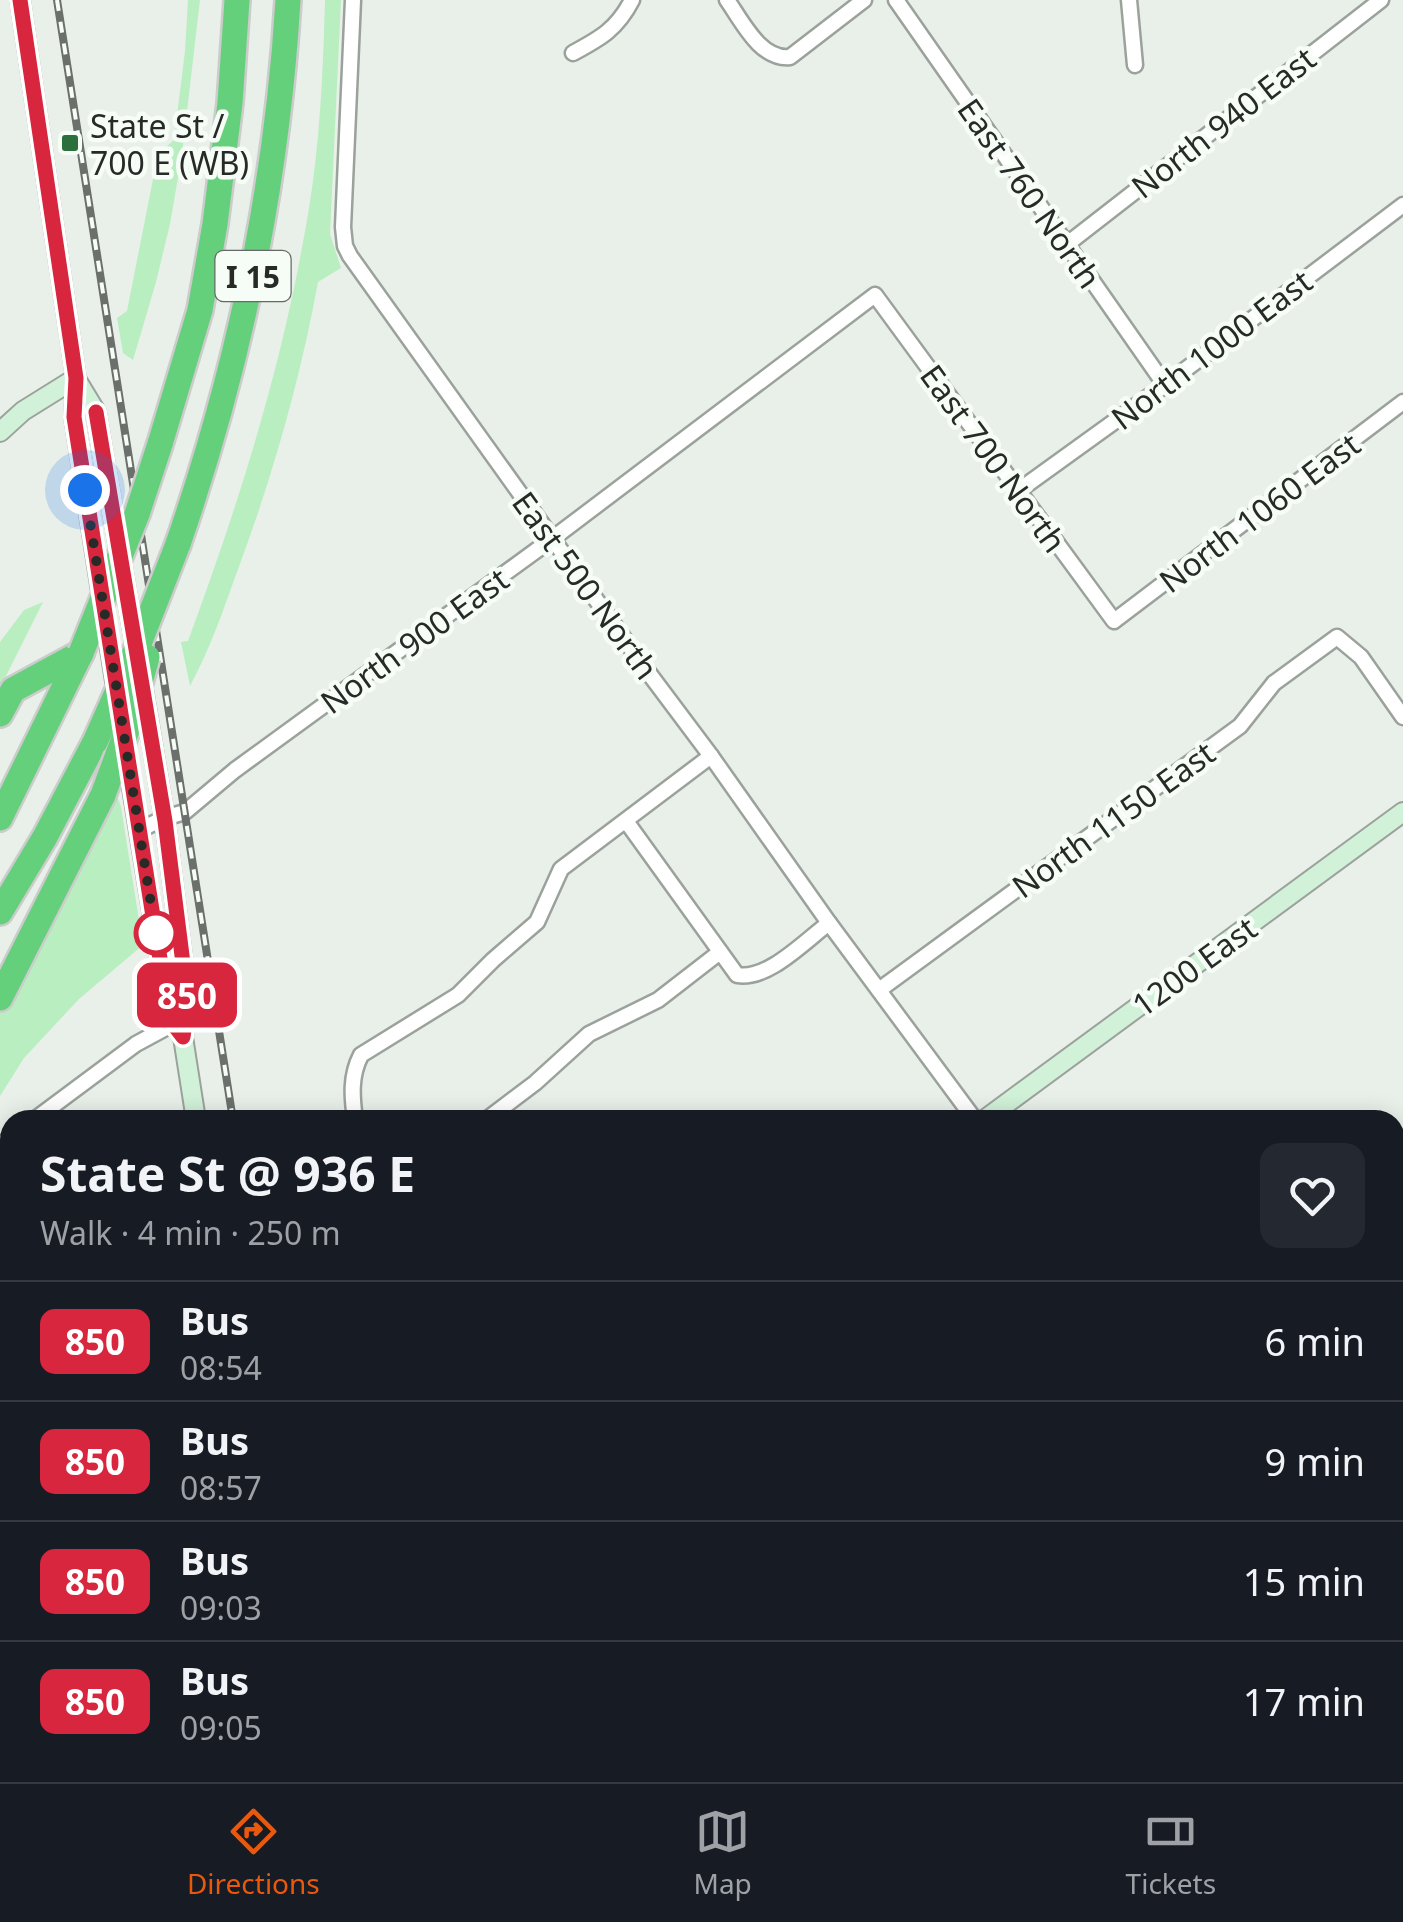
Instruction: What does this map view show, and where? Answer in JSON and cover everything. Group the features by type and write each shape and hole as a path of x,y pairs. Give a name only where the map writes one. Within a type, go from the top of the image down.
{"highway":[{"name":"I 15","path":"0,818 81,653 137,514 200,310 230,102 237,0"},
{"name":"I 15","path":"0,912 95,742 160,592 207,460 248,298 270,176 288,0"},
{"path":"0,998 103,795 137,696 160,592"},
{"path":"0,714 13,690 81,653"}],"main road":[{"path":"20,0 76,378 74,417 138,831 194,1110"},
{"path":"0,432 23,410 76,378"},
{"path":"76,378 96,412 164,818 188,1003 178,1030"},
{"name":"1200 East","path":"998,1110 1403,812"}],"street":[{"name":"East 500 North","path":"354,0 344,246 828,923 969,1110"},
{"path":"574,53 605,36 622,19 632,0"},
{"path":"727,0 767,52 780,58 790,57 864,0"},
{"name":"East 760 North","path":"896,0 1165,385"},
{"path":"1129,0 1135,65"},
{"name":"North 940 East","path":"1066,244 1381,0"},
{"name":"North 1000 East","path":"1018,492 1403,205"},
{"name":"North 900 East","path":"138,831 185,812 235,770 552,539 875,295"},
{"name":"East 700 North","path":"875,295 1114,621"},
{"name":"North 1060 East","path":"1114,621 1403,402"},
{"name":"North 1150 East","path":"879,990 1240,726 1274,683 1337,637 1360,657 1403,718"},
{"path":"353,1110 353,1070 361,1055 458,995 538,922 561,869 711,756"},
{"path":"626,821 737,975 748,977 764,972 828,923"},
{"path":"500,1110 536,1083 589,1034 658,1000 720,952"},
{"path":"47,1110 136,1044 178,1030"}],"green space":[{"path":"188,0 200,0 182,154 170,224 133,360 123,353 117,318 127,311 158,154 174,140"},
{"path":"325,0 341,0 330,234 341,268 318,282 294,392 262,501 216,630 190,686 181,642 188,641 242,483 273,378 298,270 315,161"},
{"path":"43,602 0,688 0,642 24,610"},
{"path":"115,790 143,945 79,999 24,1058 0,1096 0,1013 82,846"}],"railway":[{"path":"57,0 231,1110"}],"bus line":[{"name":"850","path":"20,0 76,378 74,417 119,708 158,948 173,1024 183,1037 188,1003 165,821 96,412"}],"place":[{"name":"State St / 700 E (WB)","path":"70,143"}],"route":[{"path":"85,490 158,948 156,933"}]}
